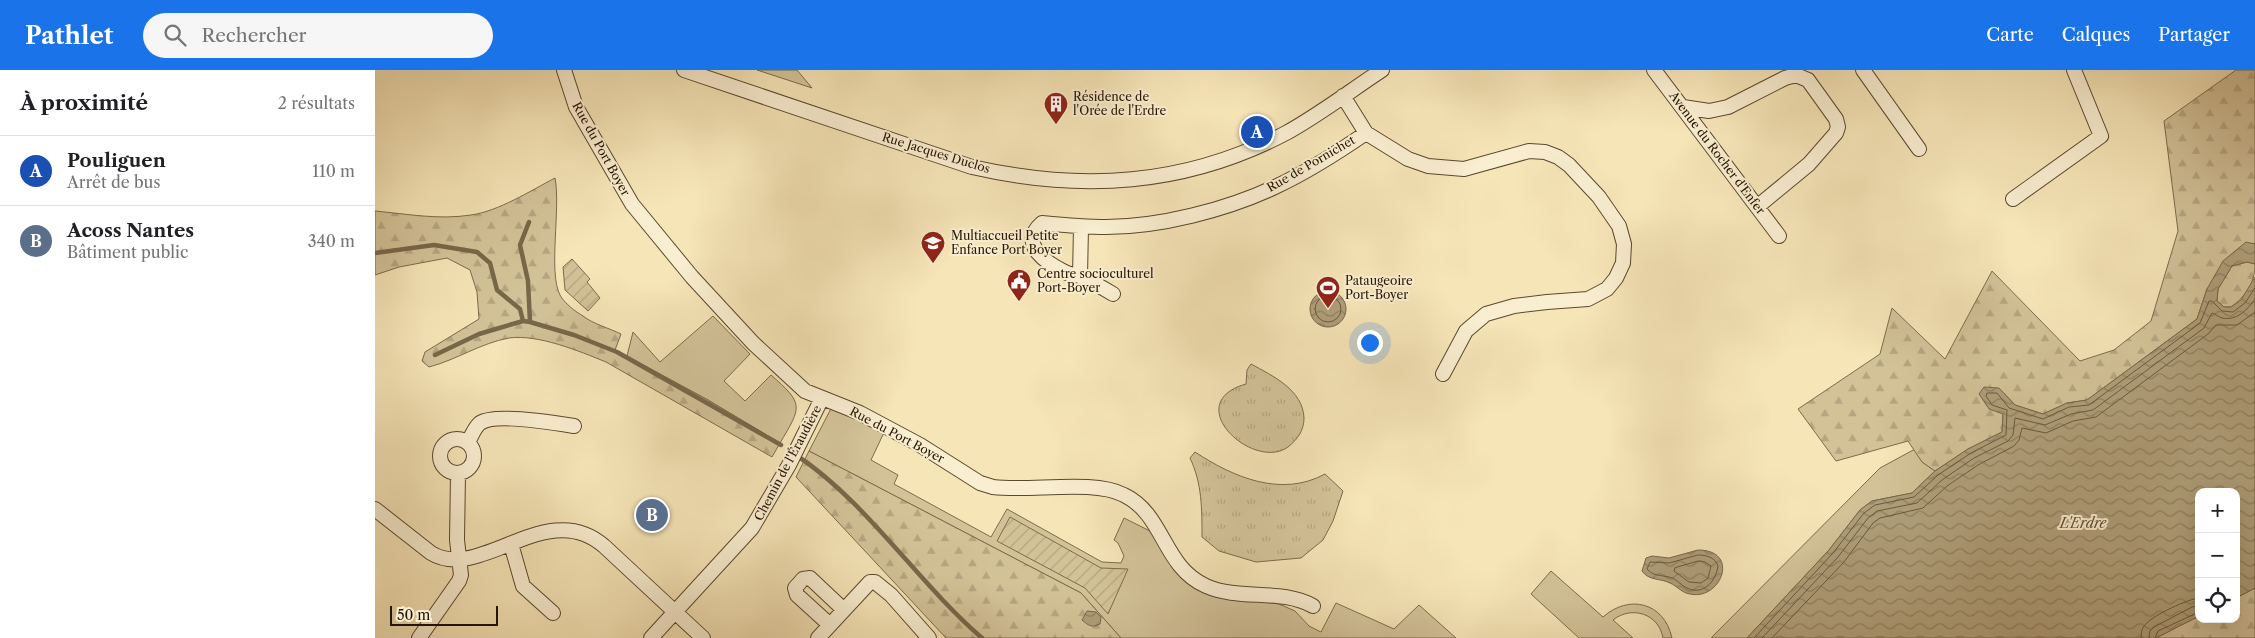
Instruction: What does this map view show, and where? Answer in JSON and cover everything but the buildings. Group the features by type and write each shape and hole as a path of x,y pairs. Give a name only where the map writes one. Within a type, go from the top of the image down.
{"street":[{"name":"Rue du Port Boyer","path":"564,70 576,107 632,204 692,277 753,343 805,391 860,413 920,445 980,483 993,487 1100,488 1124,495 1145,512 1178,565 1191,579 1218,590 1301,599 1313,606"},
{"name":"Rue Jacques Duclos","path":"684,70 972,166 1012,175 1076,182 1151,178 1200,167 1266,143 1287,132 1381,70"},
{"name":"Avenue du Rocher d'Enfer","path":"1653,70 1683,107 1779,236"},
{"path":"1863,70 1919,149"},
{"path":"2013,199 2101,136 2074,70"},
{"path":"1683,107 1709,111 1729,108 1785,78 1796,75 1808,80 1819,94 1836,119 1838,127 1836,133 1809,164 1757,207"},
{"path":"1343,96 1365,133 1408,159 1446,168 1464,169 1514,154 1545,152 1569,165 1599,197 1619,226 1624,244 1623,263 1616,278 1607,289 1588,299 1514,306 1486,314 1466,331 1443,374"},
{"name":"Rue de Pornichet","path":"1113,294 1080,276 1069,274 1038,256 1033,244 1036,228 1041,223 1081,227 1133,226 1222,207 1274,188 1338,152 1365,133"},
{"path":"1080,276 1081,227"},
{"name":"Chemin de l'Éraudière","path":"651,638 752,528 801,443 822,398"},
{"path":"468,443 478,424 488,420 539,420 574,426"},
{"path":"459,439 468,443 473,450 474,460 466,471 458,474 449,472 441,464 439,456 443,446 449,440 459,439"},
{"path":"419,638 459,581 461,575 458,559 458,474"},
{"path":"375,509 431,553 441,557 458,559 475,557 544,532 558,530 586,534 598,541 703,638"},
{"path":"511,544 523,586 553,613"},
{"path":"830,626 797,595 795,588 803,579 810,578 844,610"},
{"path":"818,638 870,582 875,582 891,595 929,638"}],"green space":[{"path":"757,70 797,70 812,88"},
{"path":"2236,70 2255,70 2255,244 2246,243 2207,289 2197,319 2087,400 2067,403 2043,414 2015,405 1999,388 2003,414 2002,432 1968,449 1935,471 1922,462 1908,441 1836,461 1798,409 1880,354 1892,308 1945,359 1992,271 2080,361 2114,350 2151,321 2178,231 2164,121"},
{"path":"555,178 557,206 555,271 557,285 562,298 570,307 587,319 621,334 615,350 708,400 780,443 772,457 606,362 558,344 520,337 509,338 499,340 429,367 422,361 425,352 479,319 477,292 470,270 447,258 399,267 375,275 375,211 435,217 482,213 503,205"},
{"path":"572,259 590,279 587,282 600,298 588,311 565,290 563,267"},
{"path":"2247,262 2255,264 2255,271 2249,288 2231,307 2224,307 2217,301 2218,289 2232,266"},
{"path":"713,316 750,354 724,381 745,401 771,375 794,400 796,413 780,443 708,400 627,356 633,332 660,362"},
{"path":"1251,364 1277,379 1293,392 1298,399 1302,408 1304,422 1300,434 1288,447 1273,452 1257,450 1242,443 1229,432 1221,419 1219,405 1227,393 1246,384 1247,370"},
{"path":"837,397 889,422 871,460 898,475 894,484 991,537 1007,509 1102,562 1121,563 1124,556 1118,543 1114,540 1124,518 1150,531 1174,569 1223,597 1279,604 1295,611 1309,626 1321,632 1336,603 1394,629 1419,605 1456,638 1121,638 1081,593 809,451"},
{"path":"1915,449 1922,462 1935,471 1912,493 1872,501 1860,510 1829,550 1747,638 1711,638 1880,468"},
{"path":"809,451 1081,593 1121,638 946,638 796,477"},
{"path":"1195,452 1241,476 1275,484 1308,481 1325,474 1343,491 1333,521 1323,540 1301,558 1256,562 1219,551 1202,537 1199,487 1190,458"},
{"path":"1010,517 1101,568 1128,569 1108,614 1085,588 997,541"},
{"path":"1551,571 1603,617 1613,610 1634,604 1654,609 1668,626 1672,638 1663,638 1656,623 1644,614 1628,613 1620,615 1613,620 1633,638 1579,638 1531,594"},
{"path":"2255,588 2255,638 2156,638 2195,618 2195,623 2240,623 2240,596"}],"water":[{"name":"L'Erdre","path":"2246,242 2255,244 2255,264 2247,262 2232,266 2218,289 2217,301 2224,307 2231,307 2241,300 2255,277 2255,588 2240,596 2240,488 2195,488 2195,618 2156,638 1747,638 1829,550 1860,510 1872,501 1912,493 1935,471 1968,449 2002,432 2003,414 1989,409 1979,394 1984,387 1999,388 2015,405 2043,414 2067,403 2087,400 2197,319 2207,289 2223,261"},
{"name":"Pataugeoire Port-Boyer","path":"1328,291 1335,292 1341,296 1345,302 1345,316 1341,322 1335,326 1328,327 1321,326 1315,322 1311,316 1310,309 1311,302 1315,296 1321,292"},
{"path":"1698,550 1711,552 1719,558 1723,566 1722,575 1717,583 1710,590 1701,594 1687,593 1666,581 1651,578 1642,571 1646,558 1652,556 1669,558"},
{"path":"1087,611 1096,612 1101,617 1100,624 1091,626 1082,620"}],"waterway":[{"path":"529,222 520,245 528,281 530,322"},
{"path":"375,253 434,245 477,252 490,263 497,290 520,309 523,321"},
{"path":"435,355 479,334 523,321 530,322 574,335 617,352 781,445"},
{"path":"796,455 846,495 936,593 982,638"}],"place":[{"name":"Résidence de l'Orée de l'Erdre","path":"1056,125"},
{"name":"Pouliguen","path":"1257,132"},
{"name":"Multiaccueil Petite Enfance Port Boyer","path":"933,264"},
{"name":"Centre socioculturel Port-Boyer","path":"1019,302"},
{"name":"Pataugeoire Port-Boyer","path":"1328,309"},
{"name":"Acoss Nantes","path":"652,515"}]}
